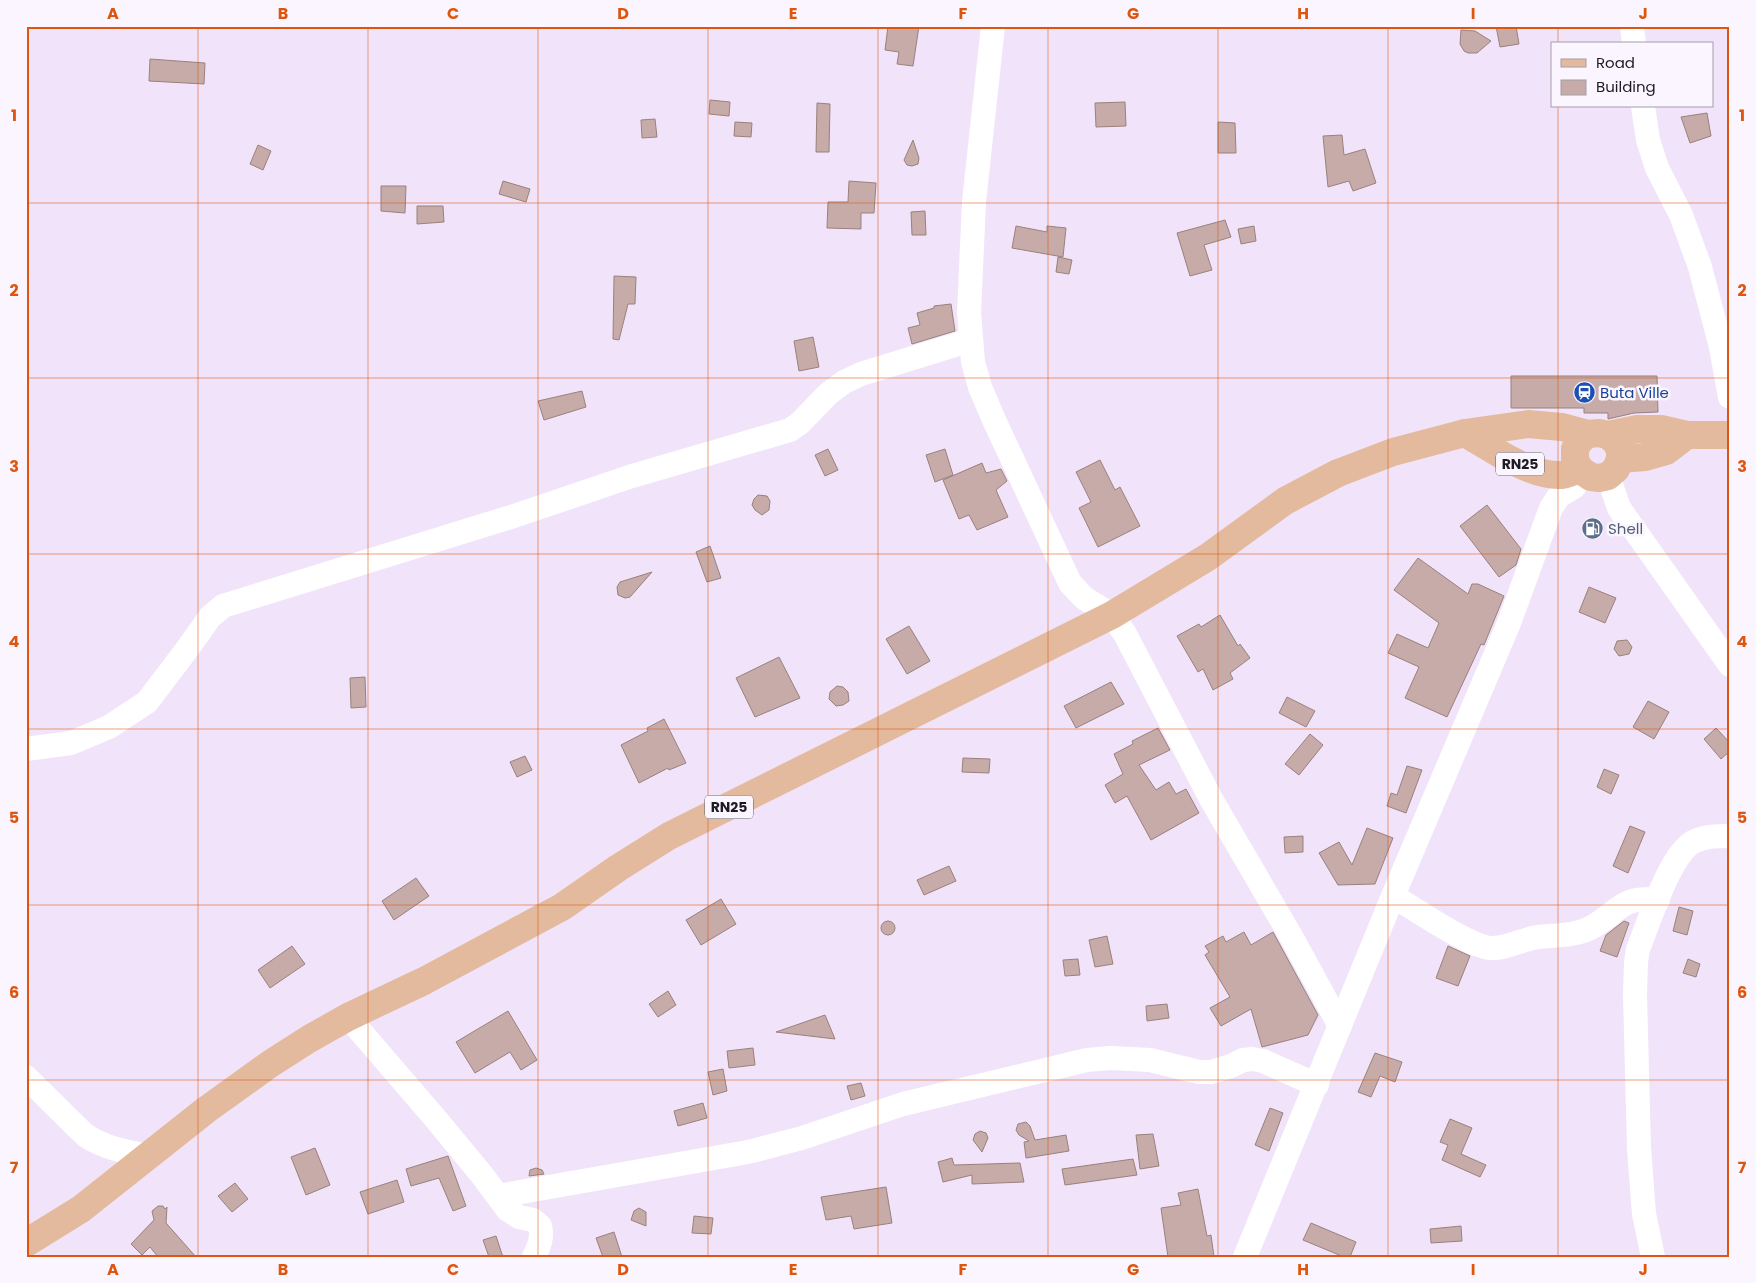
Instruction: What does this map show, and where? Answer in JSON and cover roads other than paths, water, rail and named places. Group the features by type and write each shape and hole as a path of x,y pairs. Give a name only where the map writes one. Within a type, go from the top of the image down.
{"main road":[{"name":"RN25","path":"26,1243 81,1209 206,1110 270,1064 309,1039 348,1017 424,981 562,907 618,868 670,836 1112,615 1208,556 1285,501 1338,473 1393,452 1465,433 1528,424 1562,427 1598,434 1637,429 1661,429 1687,435 1730,435"},
{"name":"RN25","path":"1465,433 1530,470 1545,474 1563,475 1598,469 1666,451 1687,435"},
{"path":"1598,434 1615,441 1620,449 1598,469 1575,459 1575,449 1580,440 1598,434"}],"street":[{"path":"993,26 974,202 969,313 973,362 980,387 1070,583 1084,598 1112,615 1137,655 1211,799 1292,938 1340,1026"},
{"path":"1632,26 1634,42"},
{"path":"1643,108 1648,140 1657,168 1681,215 1700,267 1721,346 1730,397"},
{"path":"26,749 71,743 109,727 147,702 210,617 223,606 514,516 629,477 790,430 800,424 828,394 844,382 861,374 970,340"},
{"path":"1247,1256 1393,896 1509,623 1551,508 1559,496 1598,469 1619,508 1730,665"},
{"path":"1653,1257 1644,1214 1641,1180 1635,995 1638,949 1674,861 1694,841 1712,836 1730,836"},
{"path":"1393,896 1476,944 1491,948 1533,938 1583,931 1593,927 1626,902 1641,898 1658,900"},
{"path":"348,1017 435,1118 508,1210 519,1217 533,1220 540,1226 542,1236 540,1246 534,1257"},
{"path":"498,1196 748,1152 802,1138 903,1104 1087,1060 1111,1058 1150,1060 1199,1072 1211,1072 1243,1060 1252,1059 1263,1061 1317,1085"},
{"path":"26,1077 85,1135 95,1142 149,1156"}],"place":[{"name":"Buta Ville","path":"1584,392"},
{"name":"Shell","path":"1592,528"}]}
